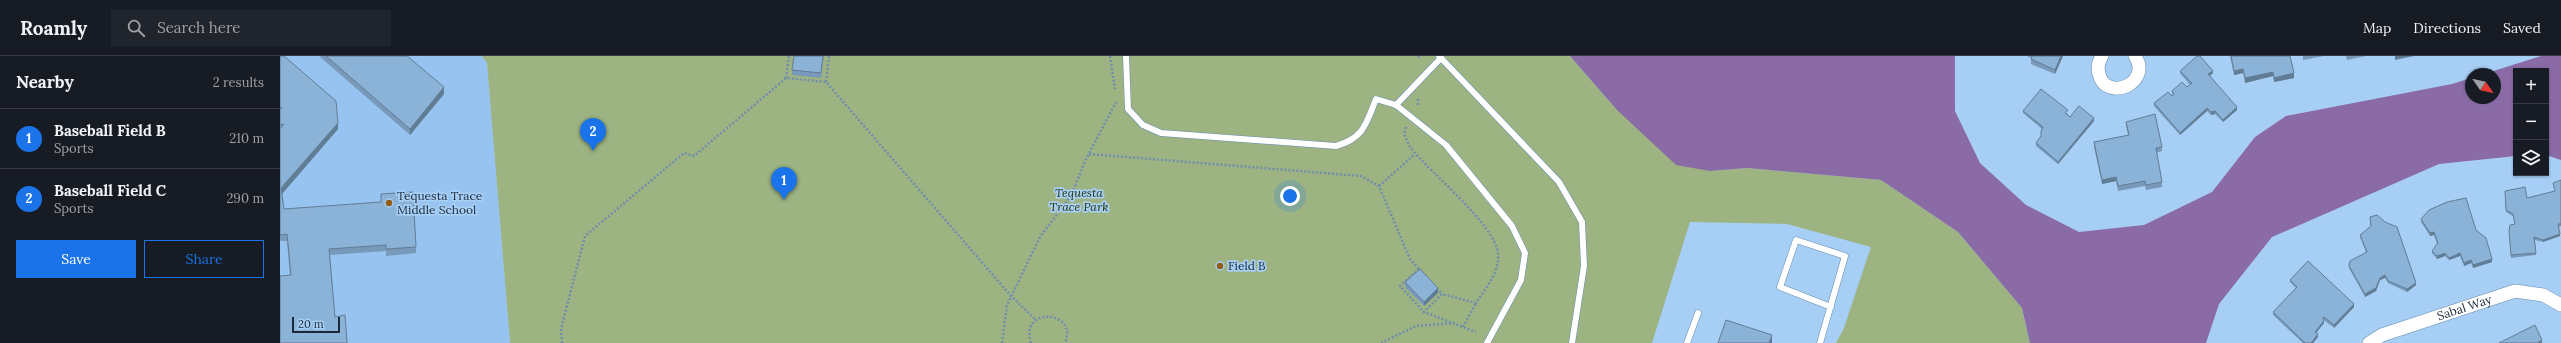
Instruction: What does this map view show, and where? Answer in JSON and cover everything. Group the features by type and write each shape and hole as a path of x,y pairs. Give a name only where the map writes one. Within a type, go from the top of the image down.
{"street":[{"path":"2102,56 2098,68 2099,76 2107,85 2118,89 2127,87 2138,76 2139,68 2135,56"},
{"name":"Sabal Way","path":"2368,343 2382,335 2515,291 2543,295 2561,305"}],"lane":[{"path":"1126,56 1128,109 1143,125 1161,133 1336,146 1356,138 1362,132 1376,99 1396,105 1446,145 1512,226 1525,253 1521,280 1487,343"},
{"path":"1396,105 1440,57 1559,182 1582,222 1584,266 1572,343"},
{"path":"1820,343 1831,307 1846,256 1796,240 1780,288 1831,307"},
{"path":"1688,343 1698,313"}],"path":[{"path":"562,343 561,329 585,236 684,153 694,156 786,78 789,56"},
{"path":"826,82 829,56"},
{"path":"1002,343 1007,305 1011,296 1040,237 1071,196 1089,154 1116,102 1110,56"},
{"path":"1418,56 1421,59"},
{"path":"786,78 826,82 1011,296 1036,320"},
{"path":"1406,127 1404,134 1415,154 1491,234 1498,254 1495,274 1476,303 1463,327"},
{"path":"1089,154 1361,176 1379,186 1410,259 1423,274"},
{"path":"1379,186 1415,154"},
{"path":"1418,268 1400,286 1424,312 1476,332"},
{"path":"1432,284 1442,294 1476,303"},
{"path":"1424,312 1442,294"},
{"path":"1031,343 1030,331 1036,320 1047,316 1059,319 1066,329 1065,342 1069,343"},
{"path":"1381,343 1416,326 1453,323"}],"shaded area":[{"name":"Tequesta Trace Middle School","path":"280,56 482,56 487,63 510,343 280,343"},
{"path":"1570,56 1955,56 1955,111 1980,163 2026,205 2079,232 2144,225 2212,192 2255,137 2286,116 2452,84 2465,80 2465,104 2501,104 2501,69 2541,56 2561,56 2561,160 2549,156 2549,68 2513,68 2513,156 2439,164 2272,237 2219,304 2206,343 2030,343 2022,308 1958,232 1881,180 1747,168 1710,171 1676,165 1617,110"}],"green space":[{"name":"Tequesta Trace Park","path":"482,56 1570,56 1617,110 1710,171 1747,168 1881,180 1958,232 2022,308 2030,343 1836,343 1844,328 1871,247 1787,224 1690,222 1652,343 510,343 487,63"}],"building":[{"path":"280,56 284,56 336,101 338,123 281,188 284,209 381,202 381,194 413,192 416,247 386,249 386,245 329,249 335,317 345,315 347,343 280,343 280,276 291,275 287,234 280,235 280,129 284,124 280,125 280,109 282,108 280,107"},
{"path":"326,56 407,56 444,87 410,129"},
{"path":"794,56 823,56 821,73 792,70"},
{"path":"2032,56 2061,56 2055,70 2031,59"},
{"path":"2197,56 2200,56 2213,71 2208,74 2237,107 2223,120 2215,111 2211,112 2207,108 2180,133 2154,103 2168,92 2172,96 2174,94 2172,91 2182,82 2187,87 2192,83 2180,71"},
{"path":"2231,56 2290,56 2294,73 2274,78 2273,72 2245,78 2243,69 2234,71"},
{"path":"2041,89 2068,110 2065,113 2070,117 2079,106 2094,118 2058,162 2036,143 2041,136 2043,127 2023,111"},
{"path":"2155,114 2162,147 2156,148 2162,182 2146,185 2145,181 2118,186 2116,177 2102,180 2094,142 2129,135 2126,122"},
{"path":"2561,180 2561,224 2558,224 2560,234 2543,240 2534,237 2536,253 2511,255 2509,231 2510,225 2515,224 2513,214 2506,210 2505,191 2525,187 2527,198 2555,191 2553,183"},
{"path":"2466,198 2476,230 2486,238 2492,259 2473,265 2471,260 2464,263 2460,253 2449,258 2445,253 2437,256 2432,251 2438,243 2434,232 2430,233 2421,219 2429,210 2447,202"},
{"path":"2377,215 2385,222 2397,227 2416,283 2407,289 2388,281 2385,275 2380,278 2376,288 2365,294 2349,266 2350,261 2367,252 2360,235 2371,226 2370,217"},
{"path":"2308,261 2354,304 2334,325 2324,317 2324,321 2315,332 2318,334 2311,343 2305,343 2273,312 2297,287 2290,280"},
{"path":"1420,269 1438,288 1424,302 1405,282"},
{"path":"1726,320 1772,335 1769,343 1718,343"},
{"path":"2535,325 2542,340 2537,343 2499,343"}],"place":[{"name":"Baseball Field C","path":"593,151"},
{"name":"Baseball Field B","path":"784,200"},
{"name":"Tequesta Trace Middle School","path":"389,203"},
{"name":"Field B","path":"1220,266"}]}
